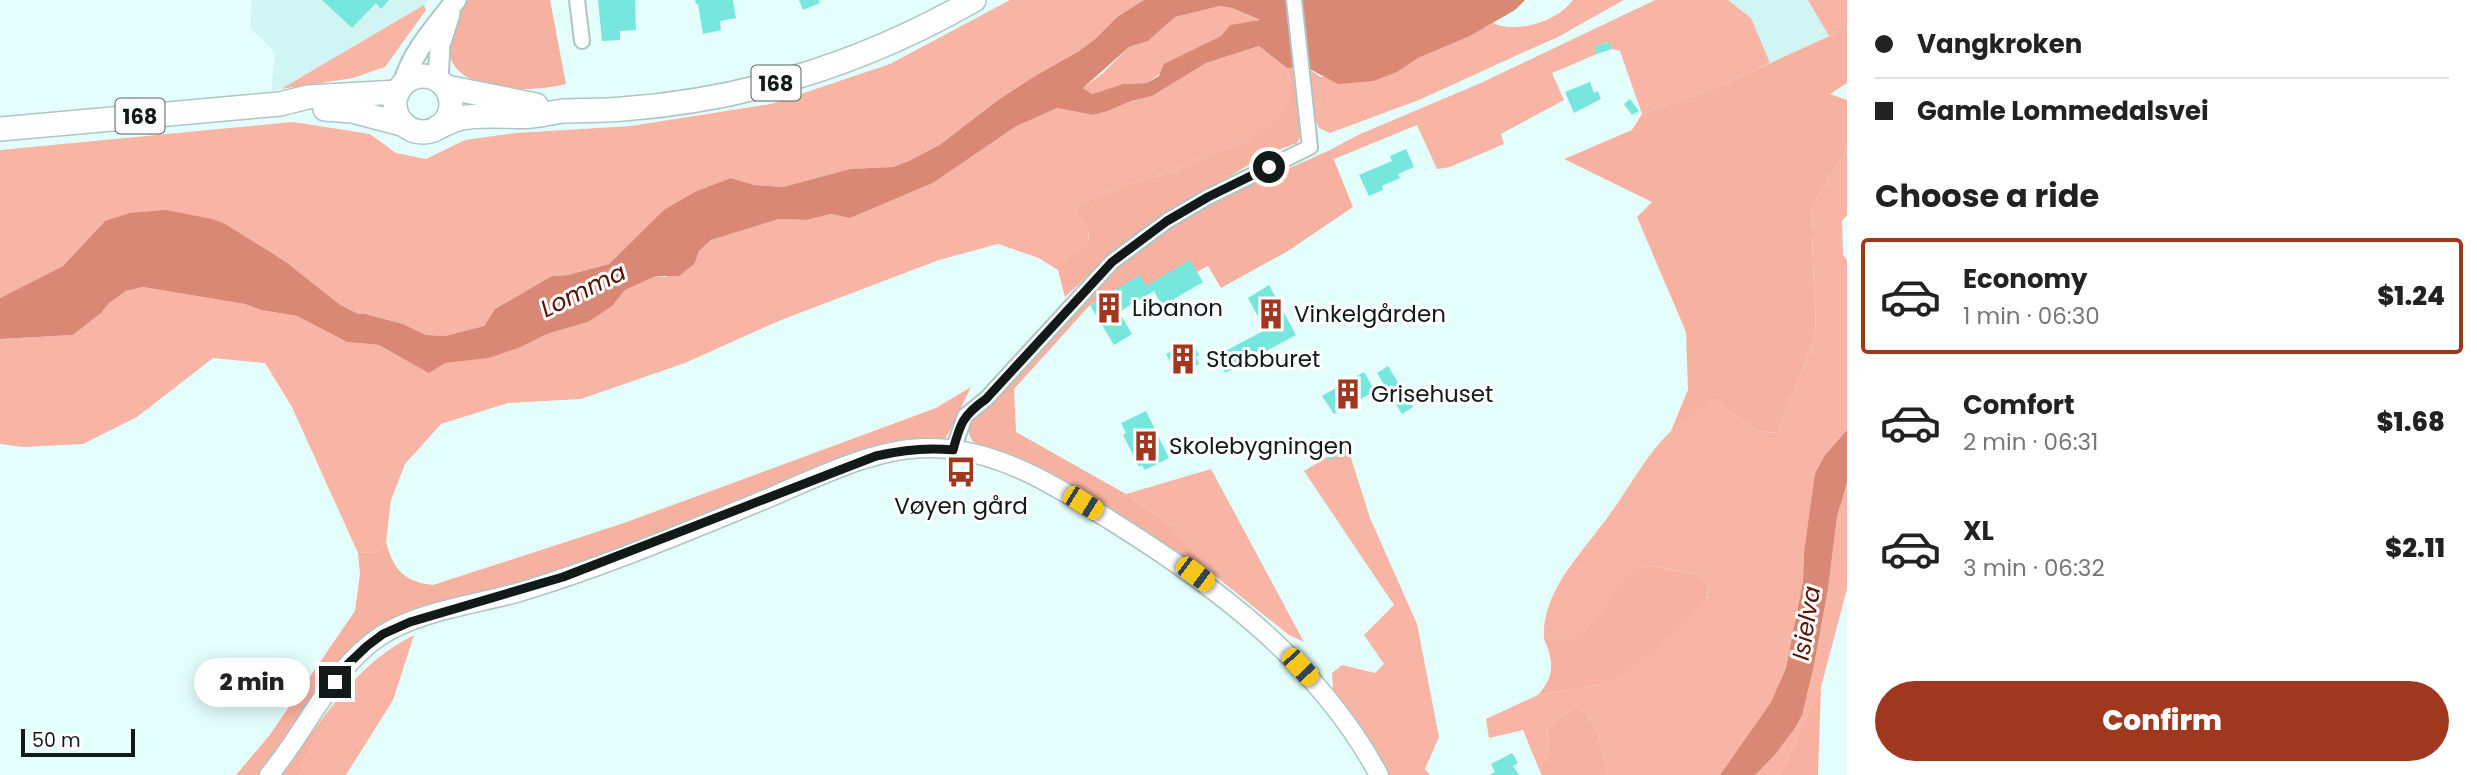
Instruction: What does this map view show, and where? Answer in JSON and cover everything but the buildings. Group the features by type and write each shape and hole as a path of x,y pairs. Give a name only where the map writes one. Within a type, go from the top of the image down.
{"main road":[{"name":"168","path":"280,104 352,111 405,125 416,131 426,131 460,118 533,116 563,111 621,109 701,100 832,67 894,42 974,0"},
{"path":"438,127 448,118 451,106 442,84 440,45 455,1"},
{"path":"405,125 397,111 409,64 426,36 455,1"},
{"name":"168","path":"0,129 280,104 308,97 401,88 419,76 442,84 563,111"}],"street":[{"path":"576,0 582,41"},
{"path":"953,450 965,416 986,399 1112,262 1167,221 1208,197 1310,147 1294,0"},
{"path":"269,775 348,664 383,634 410,622 584,570 876,456 904,449 931,447 998,460 1060,489 1163,554 1223,596 1264,631 1311,678 1356,738 1379,775"}],"shaded area":[{"path":"252,0 428,0 424,5 281,89 271,91 275,56 271,48 250,28"},
{"path":"468,0 550,0 566,84 534,89 494,87 461,73 452,61 449,44 453,27"},
{"path":"1010,0 1144,0 1117,17 1079,51 998,100 941,144 909,161 893,167 850,169 783,187 754,185 731,178 640,234 609,264 568,275 552,276 495,309 484,326 445,336 426,335 403,324 358,314 339,304 286,262 212,219 105,221 63,266 0,298 0,150 293,122 370,134 396,153 426,159 465,140 516,133 631,126 771,104 890,64"},
{"path":"1573,0 1624,0 1556,38 1419,100 1330,133 1319,128 1306,67 1321,77 1397,72 1418,58 1493,23 1513,27 1536,24 1557,14"},
{"path":"1655,0 1728,0 1751,18 1770,63 1716,88 1642,114 1620,51 1612,49 1608,42 1595,47 1597,54 1552,73 1564,100 1501,134 1504,144 1450,167 1437,169 1417,125 1332,160 1330,150 1358,135 1483,82"},
{"path":"1728,0 1808,0 1829,36 1770,63 1751,18"},
{"path":"1808,0 1847,0 1847,28 1829,36"},
{"path":"424,5 426,10 385,67 353,78 281,89"},
{"path":"1220,6 1232,8 1261,21 1230,25 1221,36 1193,50 1147,83 1123,84 1092,94 1083,88 1103,73 1129,47 1148,41 1175,17"},
{"path":"1847,28 1847,83 1830,94 1847,100 1847,148 1811,209 1816,333 1778,433 1757,431 1713,399 1671,431 1688,390 1686,332 1637,217 1652,202 1564,159 1632,130 1642,114 1716,88"},
{"path":"1259,46 1287,68 1291,83 1289,104 1276,121 1251,141 1215,152 1175,171 1126,185 1080,204 1074,213 1089,229 1088,244 1053,267 1039,258 998,244 939,260 781,320 685,363 581,399 508,403 441,424 405,464 391,500 386,542 377,552 358,553 292,407 265,363 213,358 137,417 83,444 23,447 0,444 0,339 73,335 126,291 143,287 245,304 261,310 297,316 347,342 379,345 429,372 444,363 521,347 547,334 588,322 611,306 625,290 656,276 665,277 695,263 699,251 711,240 779,219 806,220 831,214 850,218 933,183 1015,127 1057,108 1093,115 1108,111 1152,96 1206,63"},
{"path":"1287,68 1294,68 1303,124 1302,135 1297,143 1269,153 1159,218 1115,250 1065,297 1058,270 1053,267 1088,244 1089,229 1074,213 1080,204 1126,185 1175,171 1215,152 1251,141 1291,83"},
{"path":"1847,148 1847,215 1842,221 1843,255 1847,260 1847,430 1825,455 1804,553 1803,581 1786,668 1771,702 1720,775 1608,775 1595,728 1585,712 1577,706 1547,727 1549,754 1539,769 1523,730 1489,738 1486,719 1538,695 1593,686 1618,677 1693,614 1707,597 1708,585 1699,575 1651,566 1634,569 1610,595 1601,613 1584,632 1567,641 1558,638 1544,639 1549,604 1566,572 1653,451 1675,427 1713,399 1757,431 1778,433 1816,333 1811,209"},
{"path":"1330,150 1353,207 1288,251 1221,288 1208,266 1197,272 1146,286 1140,276 1090,305 1014,389 1016,432 1126,494 1169,524 1214,575 1191,564 1061,482 972,441 969,424 1105,277 1140,248 1172,224"},
{"path":"971,387 946,438 915,442 565,568 384,626 301,719 260,775 236,775 269,736 355,611 360,574 358,553 377,552 386,542 392,560 401,572 414,581 433,585 624,523 936,408"},
{"path":"1347,445 1370,518 1417,624 1439,737 1425,769 1430,775 1385,775 1365,735 1333,689 1332,673 1342,665 1375,673 1384,664 1364,635 1394,605 1304,471"},
{"path":"1211,469 1304,642 1289,635 1214,575 1169,524 1126,494"},
{"path":"1847,483 1847,589 1821,687 1779,775 1755,775 1774,756 1795,728 1814,665 1828,589 1837,517"},
{"path":"1650,566 1699,575 1708,585 1705,600 1664,643 1625,673 1597,685 1538,695 1548,682 1551,668 1550,654 1544,639 1558,638 1601,613 1610,595 1633,569"},
{"path":"414,635 393,700 346,775 300,775 317,732 343,693 375,660"},
{"path":"1821,687 1818,775 1779,775"},
{"path":"340,695 317,734 300,775 280,775"},
{"path":"1577,706 1585,712 1595,728 1608,775 1542,775 1539,769 1549,754 1547,727"}],"water":[{"name":"Lomma","path":"1144,0 1525,0 1515,10 1470,36 1373,81 1338,84 1306,67 1287,68 1259,46 1206,63 1152,96 1108,111 1093,115 1057,108 1015,127 933,183 850,218 831,214 806,220 779,219 711,240 699,251 695,263 679,276 656,276 625,290 612,306 588,322 547,334 521,347 488,358 445,363 429,373 379,345 347,342 297,316 261,310 245,304 143,287 126,291 73,335 0,339 0,298 63,266 105,221 130,213 166,210 225,224 286,262 339,304 358,314 403,324 426,335 445,336 484,326 495,309 552,276 568,275 609,264 664,210 695,192 731,178 754,185 783,187 850,169 893,167 909,161 941,144 998,100 1079,51 1117,17","holes":["1220,6 1260,20 1230,25 1221,36 1164,64 1159,76 1147,83 1123,84 1092,94 1083,88 1129,47 1148,41 1175,17"]},
{"name":"Isielva","path":"1847,430 1847,483 1837,517 1828,589 1802,715 1774,756 1755,775 1720,775 1771,702 1786,668 1803,581 1804,553 1815,474 1825,455"}],"place":[{"name":"Libanon","path":"1109,308"},
{"name":"Vinkelgården","path":"1271,314"},
{"name":"Stabburet","path":"1183,359"},
{"name":"Grisehuset","path":"1348,394"},
{"name":"Skolebygningen","path":"1146,446"},
{"name":"Vøyen gård","path":"961,472"}],"route":[{"path":"335,682 348,664 367,646 383,634 410,622 563,577 876,456 904,449 931,447 953,450 965,416 986,399 1112,262 1167,221 1269,167"}]}
